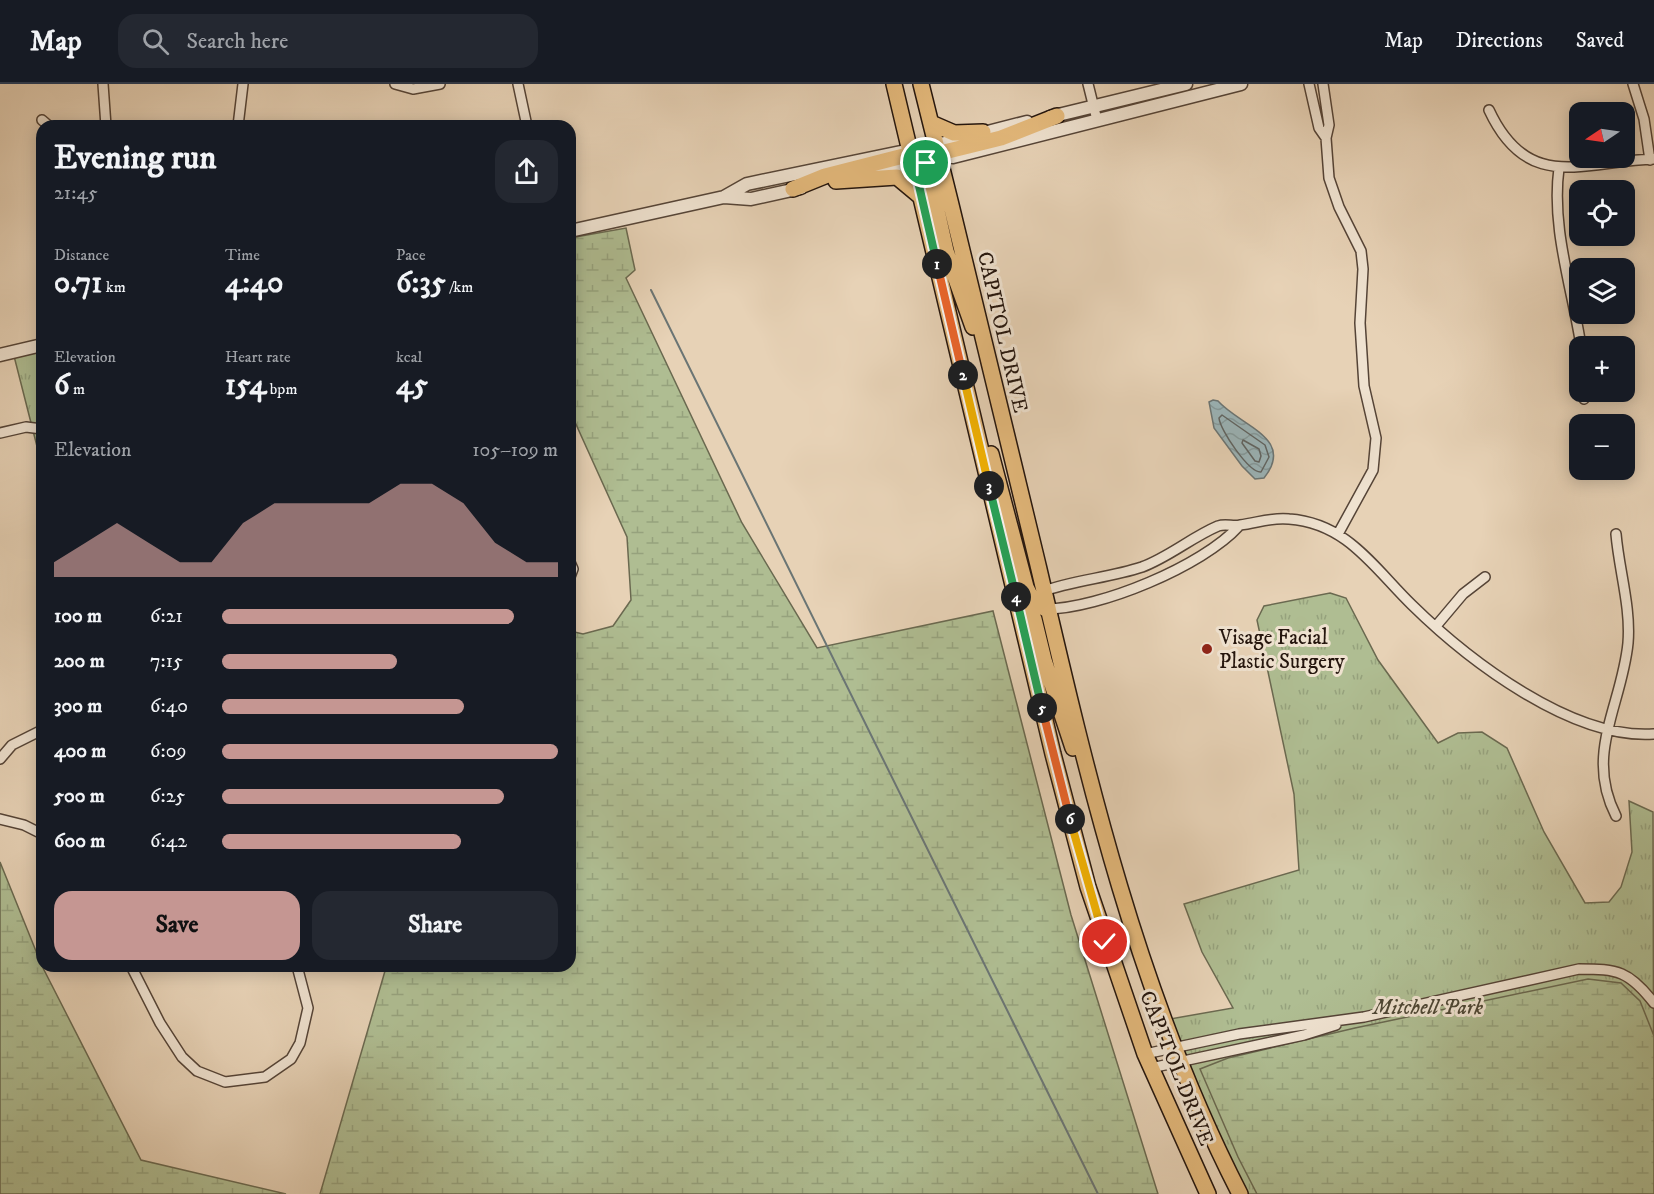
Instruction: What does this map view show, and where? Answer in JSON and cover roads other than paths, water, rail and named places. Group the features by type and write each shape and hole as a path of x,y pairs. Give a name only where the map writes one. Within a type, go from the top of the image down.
{"main road":[{"path":"894,84 966,312 989,366"},
{"name":"CAPITOL DRIVE","path":"921,84 989,366 1030,597 1053,754 1088,887 1148,1061 1208,1194"},
{"path":"793,189 825,176 1001,138 1057,116"},
{"path":"931,123 954,134 983,132"},
{"path":"916,157 922,198 960,366 992,456 1030,597 1044,660 1074,753 1095,801"},
{"path":"830,181 897,177 922,198"},
{"name":"CAPITOL DRIVE","path":"1030,597 1048,610 1095,801 1136,943 1177,1054 1240,1194"}],"street":[{"path":"103,84 106,120"},
{"path":"239,120 243,84"},
{"path":"395,84 413,89 440,84"},
{"path":"518,84 526,120"},
{"path":"1089,84 1097,120"},
{"path":"938,153 983,132 1186,84"},
{"path":"938,153 1097,120 1241,84"},
{"path":"1309,84 1319,128 1326,138"},
{"path":"1323,84 1329,125 1326,138 1329,178 1360,251 1363,269 1360,323 1364,386 1376,438 1373,470 1338,534"},
{"path":"1489,110 1499,131 1522,154 1559,168 1592,168 1652,160 1644,119 1633,84"},
{"path":"576,230 724,197 751,199 830,181 916,157"},
{"path":"724,197 747,184 916,157"},
{"path":"1559,168 1557,183 1560,236 1579,336"},
{"path":"0,355 36,346"},
{"path":"0,433 26,427 36,428"},
{"path":"1030,597 1145,566 1219,526 1239,526 1261,520 1288,519 1314,523 1338,534 1359,548 1411,604 1465,651 1518,688 1576,720 1607,731 1654,734"},
{"path":"1030,597 1048,610 1094,600 1150,582 1203,556 1239,526"},
{"path":"1616,534 1627,617 1628,643 1607,731 1602,775 1606,795 1616,816"},
{"path":"1145,566 1150,582"},
{"path":"1436,626 1463,594 1485,577"},
{"path":"0,759 12,745 36,733"},
{"path":"0,819 24,825 36,831"},
{"path":"1148,1061 1177,1054 1304,1035 1364,1017 1579,969 1610,969 1623,972 1640,985 1654,1003"},
{"path":"134,972 160,1023 182,1057 197,1071 225,1082 265,1077 291,1059 300,1043 308,1008 299,972"},
{"path":"1148,1061 1239,1034 1364,1017"}],"water":[{"path":"1218,401 1261,434 1269,443 1273,453 1272,464 1264,478 1255,479 1242,466 1214,428 1209,402"}],"waterway":[{"path":"651,290 1098,1194"}],"place":[{"name":"Visage Facial Plastic Surgery","path":"1207,649"}],"park label":[{"name":"Mitchell Park","path":"1428,1007"}]}
